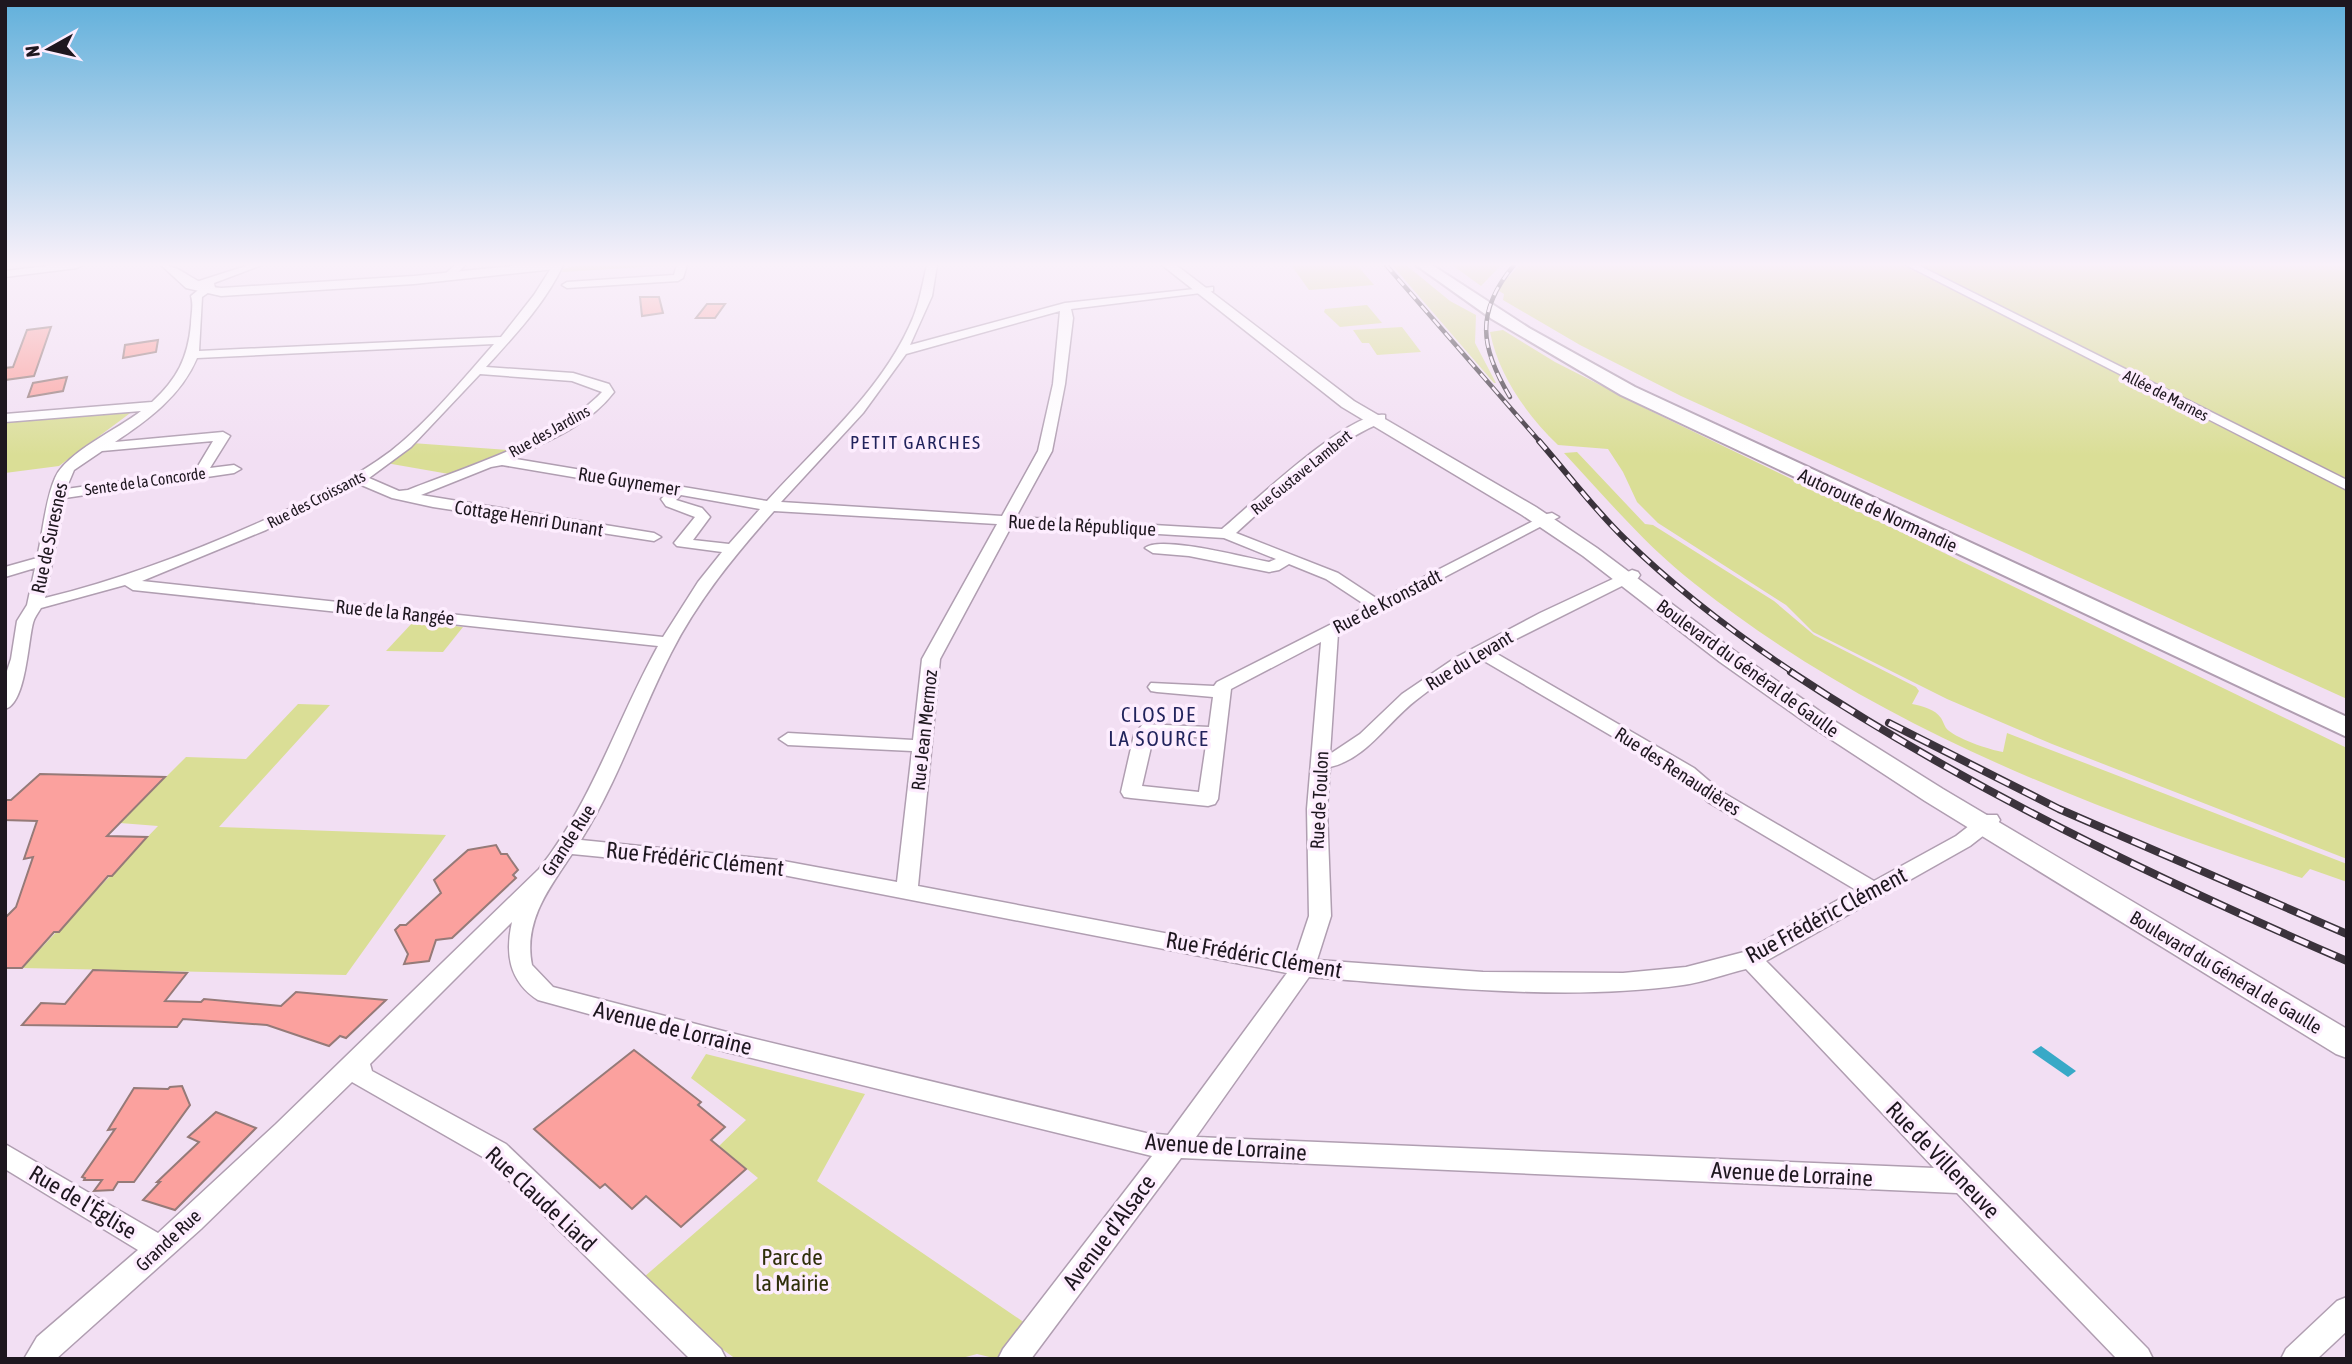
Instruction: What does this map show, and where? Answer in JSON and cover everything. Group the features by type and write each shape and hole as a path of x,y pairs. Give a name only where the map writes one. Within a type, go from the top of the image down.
{"highway":[{"name":"Autoroute de Normandie","path":"1515,329 1628,391 2347,728"},
{"name":"Autoroute de Normandie","path":"1540,329 1644,387 2347,711"}],"main road":[{"name":"Boulevard du Général de Gaulle","path":"1253,329 1328,390 1548,519 1752,666 1987,822 2347,1045"},
{"name":"Boulevard du Général de Gaulle","path":"1987,822 2347,1031"}],"street":[{"name":"Rue de Suresnes","path":"5,704 20,659 25,621 35,605 60,480 69,467 155,406 177,383 192,355 197,329"},
{"name":"Rue des Croissants","path":"35,605 136,576 234,539 308,506 359,479 408,441 515,329"},
{"name":"Grande Rue","path":"39,1359 47,1347 161,1247 357,1062 539,885 568,846 603,784 666,642 733,548 872,397 913,329"},
{"path":"900,352 984,329"},
{"name":"Rue Jean Mermoz","path":"907,891 931,659 1004,521 1045,451 1059,384 1066,329"},
{"name":"Allée de Marnes","path":"2036,329 2347,486"},
{"path":"192,355 506,340"},
{"name":"Rue des Jardins","path":"406,495 486,463 576,419 608,392 605,387 573,377 476,370"},
{"path":"5,418 155,406"},
{"name":"Rue Gustave Lambert","path":"1227,534 1303,468 1359,425 1376,419"},
{"path":"103,447 223,436 200,473"},
{"name":"Rue Guynemer","path":"486,463 502,461 770,506"},
{"name":"Sente de la Concorde","path":"57,495 234,469"},
{"path":"359,479 397,495 406,495"},
{"path":"680,489 668,499 671,503 697,511 703,517 682,543 733,548"},
{"name":"Cottage Henri Dunant","path":"406,495 432,503 654,537"},
{"name":"Rue de la République","path":"770,506 1227,534 1332,576 1378,606"},
{"name":"Rue de Kronstadt","path":"1222,689 1330,629 1548,519"},
{"path":"1153,548 1189,551 1269,567 1274,567 1288,558"},
{"path":"5,572 43,561"},
{"name":"Rue de la Rangée","path":"136,576 133,585 666,642"},
{"name":"Rue du Levant","path":"1320,762 1339,758 1406,700 1443,673 1536,621 1628,576"},
{"name":"Rue de Toulon","path":"1303,968 1320,916 1316,834 1330,629"},
{"name":"Rue des Renaudières","path":"1481,652 1687,772 1715,797 1874,891"},
{"path":"1157,687 1222,689 1217,733 1208,799 1131,792 1143,735 1149,728 1217,733"},
{"path":"789,739 923,746"},
{"name":"Rue Frédéric Clément","path":"568,846 778,867 1303,968 1483,981 1623,982 1686,976 1750,959 1963,841 1987,822"},
{"name":"Avenue de Lorraine","path":"539,885 526,910 520,957 525,973 547,994 727,1042 1146,1144 1962,1181"},
{"name":"Rue de Villeneuve","path":"1750,959 1962,1181 2138,1359"},
{"name":"Avenue d'Alsace","path":"1013,1359 1174,1147 1303,968"},
{"name":"Rue Claude Liard","path":"357,1062 362,1077 497,1152 711,1359"},
{"name":"Rue de l'Église","path":"5,1155 139,1238 161,1247"},
{"path":"2296,1359 2347,1311"}],"green space":[{"path":"1403,329 1421,352 1377,355 1369,343 1362,343 1353,330"},
{"path":"1447,329 1476,329 1475,343 1494,383"},
{"path":"1552,329 2347,329 2347,699 1681,396"},
{"path":"1503,330 1555,362 1657,414 2347,748 2347,859 2052,744 1947,699 1813,632 1786,605 1658,523 1637,502 1623,472 1608,449 1558,445 1535,420 1507,379 1490,332"},
{"path":"133,411 59,466 5,473 5,422"},
{"path":"412,443 508,450 449,474 386,463"},
{"path":"1577,452 1645,524 1653,525 1774,601 1814,635 1916,687 1919,691 1912,704 1935,712 1946,728 1956,736 2003,752 2007,733 2347,864 2347,882 2310,869 2302,878 2141,822 2062,791 1909,721 1835,680 1764,635 1695,584 1660,554 1564,453"},
{"path":"414,621 463,627 443,652 386,651"},
{"path":"298,704 330,705 219,827 446,835 346,975 22,968 158,826 120,823 186,757 246,759"},
{"name":"Parc de la Mairie","path":"706,1054 865,1094 817,1181 1025,1323 998,1359 977,1354 958,1359 736,1359 709,1340 644,1277 758,1178 719,1146 746,1120 691,1078"}],"water":[{"path":"2041,1046 2076,1071 2068,1077 2032,1052"}],"building":[{"path":"50,329 34,376 5,380 5,368 13,367 27,330"},
{"path":"158,340 156,352 123,358 125,345"},
{"path":"67,377 63,391 28,397 33,383"},
{"path":"40,774 165,777 107,836 147,837 22,968 5,968 5,918 16,907 33,857 24,859 37,821 5,820 5,800 11,800"},
{"path":"496,845 501,854 507,854 518,870 513,875 516,878 452,938 436,940 429,961 404,964 408,954 395,930 400,925 406,925 441,893 434,880 468,850"},
{"path":"93,970 187,973 165,1001 201,1002 204,999 281,1006 296,992 386,1000 346,1038 340,1036 329,1046 267,1025 183,1019 177,1027 22,1025 41,1003 65,1004"},
{"path":"634,1050 701,1102 698,1105 725,1127 711,1140 746,1169 681,1227 646,1196 632,1209 605,1184 600,1188 534,1129"},
{"path":"182,1086 190,1105 134,1182 118,1182 113,1190 94,1191 102,1180 84,1180 82,1177 115,1129 108,1130 134,1088 168,1089"},
{"path":"216,1112 256,1128 175,1210 143,1200 160,1182 157,1182 199,1142 188,1137"}],"railway":[{"path":"1441,329 1541,443"},
{"path":"1486,329 1492,362 1510,397"},
{"path":"1539,441 1602,516 1644,557 1706,610 1794,673"},
{"path":"1791,672 1857,714 1993,793 2133,864 2347,961"},
{"path":"1889,723 2059,809 2347,934"}],"district":[{"name":"PETIT GARCHES","path":"916,442"},
{"name":"CLOS DE LA SOURCE","path":"1159,726"}]}
